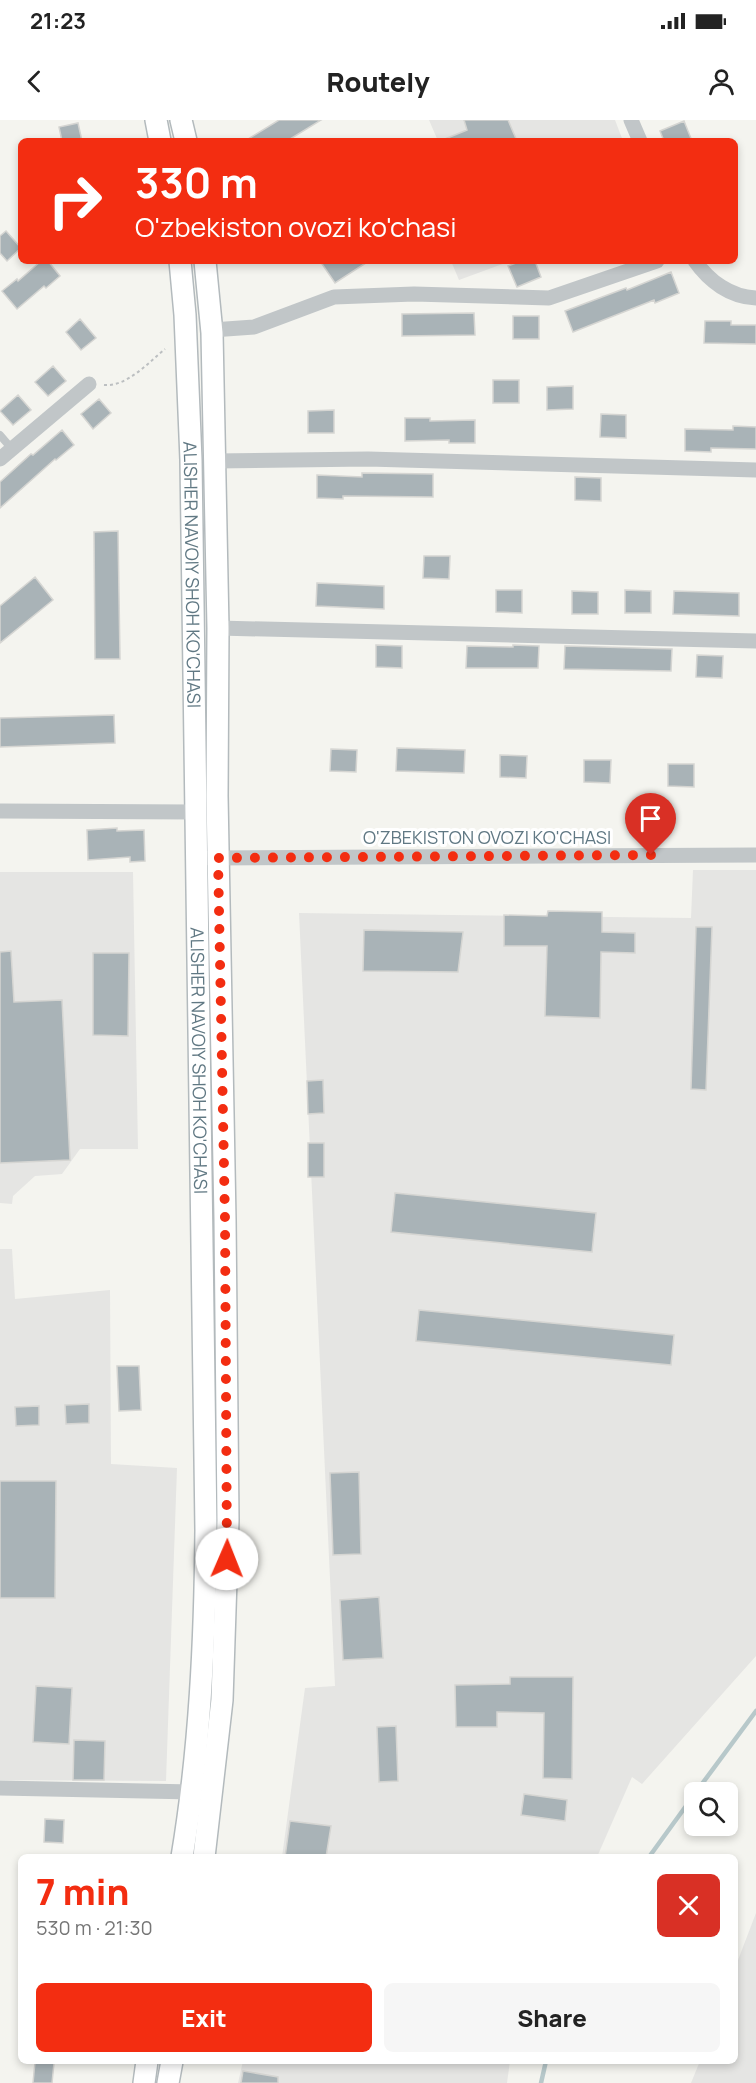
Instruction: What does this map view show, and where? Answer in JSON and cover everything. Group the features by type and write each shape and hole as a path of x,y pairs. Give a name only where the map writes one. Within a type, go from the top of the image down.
{"main road":[{"path":"156,120 159,138"},
{"name":"ALISHER NAVOIY SHOH KO'CHASI","path":"180,264 185,315 191,460 206,1541 205,1634 193,1792 183,1854"},
{"name":"ALISHER NAVOIY SHOH KO'CHASI","path":"204,1854 222,1700 228,1520 218,858 215,461 212,330 205,264"},
{"path":"144,2083 147,2064"},
{"path":"168,2083 171,2064"}],"street":[{"path":"631,120 639,138"},
{"path":"212,330 254,327 334,297 414,294 549,298 648,264"},
{"path":"698,264 716,285 747,298 756,298"},
{"path":"6,454 89,384"},
{"path":"215,461 368,459 756,470"},
{"path":"218,628 756,640"},
{"path":"0,811 195,812"},
{"name":"O'ZBEKISTON OVOZI KO'CHASI","path":"196,858 756,855"},
{"path":"0,1788 193,1792"}],"lane":[{"path":"0,435 6,454"}],"path":[{"path":"89,384 110,386 127,379 165,349"}],"shaded area":[{"path":"429,120 615,120 622,138 437,138"},
{"path":"452,264 503,264 459,280"},
{"path":"693,870 756,870 756,1656 642,1784 632,1777 598,1854 282,1854 305,1688 335,1686 299,913 691,918"},
{"path":"0,872 133,872 138,1149 80,1149 62,1174 35,1176 13,1196 12,1204 0,1203"},
{"path":"0,1249 12,1249 15,1299 110,1290 111,1464 177,1468 166,1781 0,1780"},
{"path":"756,1913 756,2083 691,2083 699,2064 738,2064 738,1960"},
{"path":"242,2064 510,2064 507,2083 238,2083"}],"building":[{"path":"279,120 321,120 292,138 250,138"},
{"path":"464,120 508,120 516,138 447,138 467,130"},
{"path":"684,121 691,138 663,138 660,131"},
{"path":"78,123 81,138 61,138 59,127"},
{"path":"6,231 18,245 18,251 7,261 0,253 0,236"},
{"path":"38,264 50,264 60,276 46,288 44,286 17,309 2,291 17,279 18,281"},
{"path":"322,264 364,264 335,283"},
{"path":"536,264 541,277 517,287 508,266"},
{"path":"671,272 679,293 655,303 654,300 573,332 565,311"},
{"path":"474,313 475,335 402,336 402,314"},
{"path":"513,316 539,316 539,339 513,339"},
{"path":"80,319 96,338 81,350 66,332"},
{"path":"705,321 731,321 731,325 756,325 756,344 704,343"},
{"path":"53,366 66,381 48,396 35,382"},
{"path":"493,380 519,380 519,403 493,403"},
{"path":"573,386 573,409 547,410 547,387"},
{"path":"18,395 31,410 13,425 0,411"},
{"path":"99,399 111,413 93,429 81,414"},
{"path":"334,410 334,433 308,433 308,411"},
{"path":"601,414 626,415 626,438 600,437"},
{"path":"405,418 430,418 430,421 475,420 475,443 449,443 449,440 405,441"},
{"path":"733,426 756,427 756,449 711,448 711,452 685,451 685,429 733,430"},
{"path":"62,430 74,445 0,508 0,482"},
{"path":"362,473 433,474 433,497 317,498 317,475 362,477"},
{"path":"575,477 601,478 601,501 575,500"},
{"path":"118,531 120,659 95,659 94,532"},
{"path":"424,556 450,556 449,579 423,578"},
{"path":"35,577 53,600 0,643 0,606"},
{"path":"317,583 384,586 384,609 316,606"},
{"path":"496,590 522,590 522,613 496,612"},
{"path":"625,590 651,591 651,613 625,613"},
{"path":"572,591 598,592 598,614 572,614"},
{"path":"674,591 739,593 739,616 673,614"},
{"path":"376,645 402,646 402,668 376,667"},
{"path":"513,645 539,646 538,668 466,668 467,646 513,647"},
{"path":"565,646 672,649 671,671 564,669"},
{"path":"697,655 723,656 722,678 696,677"},
{"path":"114,715 115,743 0,747 0,718"},
{"path":"397,748 465,750 464,773 396,771"},
{"path":"331,749 357,750 356,772 330,771"},
{"path":"500,755 527,756 526,778 500,777"},
{"path":"584,760 611,760 610,783 584,782"},
{"path":"668,764 694,764 694,787 668,786"},
{"path":"117,828 117,831 144,830 145,861 130,862 130,857 88,860 87,830"},
{"path":"548,911 602,912 602,932 635,933 635,953 601,952 600,1018 545,1016 547,946 504,946 504,915 547,916"},
{"path":"696,927 712,927 706,1090 691,1089"},
{"path":"364,930 463,932 458,972 363,971"},
{"path":"11,951 14,1002 62,1000 70,1160 0,1163 0,952"},
{"path":"93,953 129,953 128,1036 93,1035"},
{"path":"323,1080 324,1113 308,1114 307,1081"},
{"path":"308,1143 324,1143 324,1177 308,1177"},
{"path":"395,1193 596,1213 592,1252 391,1232"},
{"path":"419,1310 674,1335 671,1365 416,1341"},
{"path":"117,1366 139,1366 141,1410 119,1411"},
{"path":"89,1404 89,1423 66,1424 65,1405"},
{"path":"39,1406 39,1425 16,1426 15,1407"},
{"path":"359,1472 361,1554 333,1555 330,1473"},
{"path":"0,1481 56,1481 55,1598 0,1598"},
{"path":"379,1597 383,1658 343,1660 340,1600"},
{"path":"510,1677 573,1677 572,1779 543,1778 544,1713 497,1712 497,1727 456,1727 455,1685 510,1684"},
{"path":"36,1686 72,1688 69,1744 33,1742"},
{"path":"396,1726 398,1781 379,1782 377,1727"},
{"path":"74,1740 105,1741 104,1780 73,1780"},
{"path":"524,1794 567,1800 565,1821 521,1815"},
{"path":"45,1819 64,1820 63,1843 44,1842"},
{"path":"290,1821 331,1826 326,1854 285,1854"},
{"path":"35,2064 54,2064 52,2083 33,2083"},
{"path":"243,2071 278,2077 278,2083 241,2083"}],"waterway":[{"path":"703,1782 756,1711"},
{"path":"651,1854 684,1809"},
{"path":"541,2083 545,2064"}],"route":[{"path":"227,1559 225,1219 218,858 651,855"}]}
